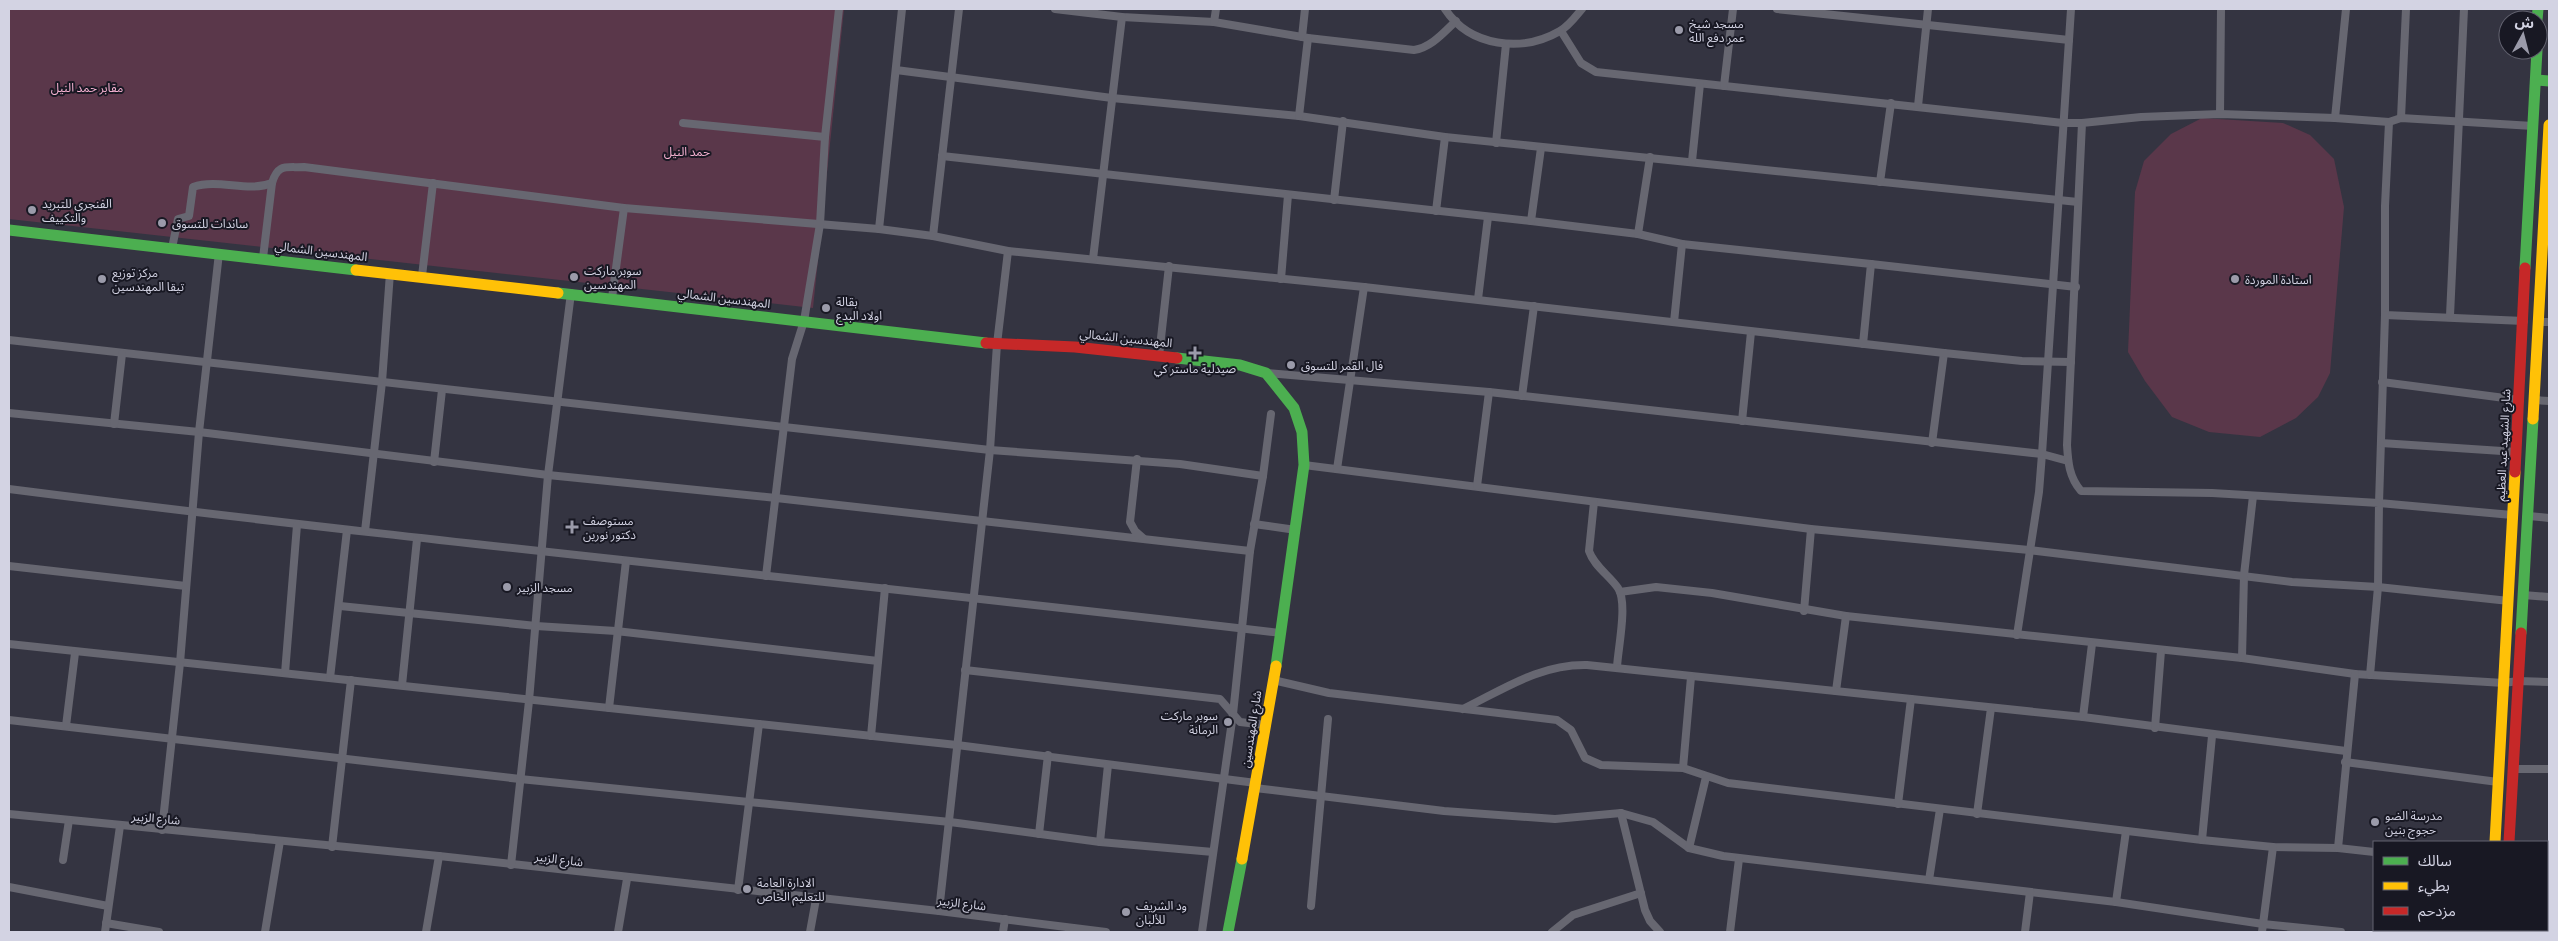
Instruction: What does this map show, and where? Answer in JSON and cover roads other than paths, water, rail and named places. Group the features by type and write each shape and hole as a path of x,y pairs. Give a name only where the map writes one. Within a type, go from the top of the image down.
{"main road":[{"name":"شارع الشهيد عبد العظيم","path":"2495,841 2537,60"},
{"path":"2536,80 2549,81"},
{"path":"2509,841 2529,516 2537,322 2549,125"},
{"name":"المهندسين الشمالي","path":"9,230 422,276 997,344 1075,347 1240,365 1266,373"},
{"path":"1266,373 1284,394 1298,416 1302,432 1304,465 1296,530"},
{"path":"2517,448 2531,445"},
{"name":"شارع المهندسين","path":"1228,932 1266,725 1296,530"}],"street":[{"path":"766,576 792,359 804,321 820,224 825,137 839,9"},
{"path":"879,230 902,9"},
{"path":"933,236 959,9"},
{"path":"1055,9 1122,17 1214,22 1305,38 1421,49 1456,21"},
{"path":"1151,18 1152,9"},
{"path":"1214,22 1216,9"},
{"path":"1299,116 1305,38 1305,9"},
{"path":"1445,9 1467,32 1483,40 1506,44 1539,39 1561,31 1582,9"},
{"path":"1724,86 1733,9"},
{"path":"1777,9 2069,40"},
{"path":"1918,106 1928,9"},
{"path":"2017,635 2042,454 2071,9"},
{"path":"2220,114 2221,9"},
{"path":"2335,118 2346,9"},
{"path":"2401,118 2406,9"},
{"path":"2450,316 2464,9"},
{"path":"1094,258 1122,17"},
{"path":"1561,31 1581,63 1588,69 1700,84 2063,123 2141,117 2220,114 2389,122 2401,118 2458,123 2533,126"},
{"path":"1496,143 1506,44"},
{"path":"896,70 1112,98 1343,121 1445,137 1540,148 1692,161 2078,202"},
{"path":"1692,161 1700,84"},
{"path":"1880,182 1890,103"},
{"path":"1334,200 1343,121"},
{"path":"2370,675 2378,587 2385,315 2385,206 2389,122"},
{"path":"683,123 825,137"},
{"path":"2082,123 2068,461 2074,483 2081,490 2212,493 2379,503 2512,515"},
{"path":"1436,211 1445,137"},
{"path":"1530,221 1540,148"},
{"path":"942,156 1530,221 1638,234 1682,244 2076,287"},
{"path":"1638,234 1650,157"},
{"path":"263,258 272,183 276,171 280,168 304,167 624,208 820,224 933,236 1008,251 1094,258 1364,287 1944,353 2048,362 2071,362"},
{"path":"172,248 178,218 189,216 193,187 207,182 263,186 272,183"},
{"path":"422,276 433,183"},
{"path":"1281,278 1288,195"},
{"path":"612,298 624,208"},
{"path":"1478,300 1488,217"},
{"path":"1674,322 1682,244"},
{"path":"939,911 950,822 964,670 990,450 997,344 1008,251"},
{"path":"162,830 180,663 199,432 220,253"},
{"path":"1863,344 1871,264"},
{"path":"1159,356 1169,266"},
{"path":"365,532 382,382 390,273"},
{"path":"1337,469 1364,287"},
{"path":"511,865 530,700 548,475 571,294"},
{"path":"1522,396 1534,306"},
{"path":"2385,315 2450,316 2524,322"},
{"path":"2537,322 2549,322"},
{"path":"1742,421 1751,332"},
{"path":"9,340 207,364 990,450 1137,459 1263,476"},
{"path":"1932,443 1944,353"},
{"path":"114,424 122,354"},
{"path":"1266,373 1351,382 1490,392 2042,454 2068,461"},
{"path":"2382,382 2520,400"},
{"path":"434,462 442,390"},
{"path":"1477,486 1490,392"},
{"path":"2534,400 2549,401"},
{"path":"9,413 199,432 548,475 982,520 1250,551"},
{"path":"1202,932 1232,714 1250,551 1271,414"},
{"path":"2381,443 2517,448"},
{"path":"1137,459 1130,522 1134,532 1144,539"},
{"path":"1304,465 1811,529 2030,550 2292,582 2378,587 2509,601"},
{"path":"9,489 192,513 417,539 543,550 1281,633"},
{"path":"2242,658 2244,576 2253,496"},
{"path":"1594,502 1589,551 1591,558 1620,592 1622,608 1617,667"},
{"path":"2529,516 2549,518"},
{"path":"1254,524 1296,530"},
{"path":"285,673 298,525"},
{"path":"1804,610 1811,529"},
{"path":"330,678 340,606 347,530"},
{"path":"402,686 417,539"},
{"path":"609,708 616,631 626,560"},
{"path":"9,566 186,586"},
{"path":"871,736 885,588"},
{"path":"1620,592 1665,588 1712,593 1846,616 2092,644 2242,658 2355,674 2504,683 2518,681 2549,682"},
{"path":"2524,595 2549,597"},
{"path":"340,606 536,626 616,631 878,661"},
{"path":"1836,691 1846,616"},
{"path":"9,644 75,653 285,673 1048,755 1108,765 1222,778 1321,797 1444,811 1555,820 1621,813 1653,822 1689,848 1738,859 2116,902 2262,928 2341,932"},
{"path":"2083,717 2092,644"},
{"path":"2154,728 2161,651"},
{"path":"66,726 75,653"},
{"path":"1463,709 1542,671 1557,666 1617,667 2083,717 2212,736 2346,751"},
{"path":"964,670 1220,700 1240,722 1266,725"},
{"path":"2338,848 2355,674"},
{"path":"1682,768 1691,676"},
{"path":"332,846 340,757 351,680"},
{"path":"1272,680 1329,694 1561,722 1571,730 1585,758 1594,763 1682,768 1728,783 2202,840 2273,847 2338,848 2373,852"},
{"path":"1898,804 1911,699"},
{"path":"1977,814 1991,708"},
{"path":"1311,906 1328,719"},
{"path":"9,720 520,779 950,822 1100,842 1213,852"},
{"path":"738,890 758,724"},
{"path":"2202,840 2212,736"},
{"path":"1040,834 1048,755"},
{"path":"2345,762 2498,782"},
{"path":"1100,842 1108,765"},
{"path":"2514,769 2549,769"},
{"path":"1689,848 1706,777"},
{"path":"1929,880 1940,808"},
{"path":"1621,813 1650,921 1660,932"},
{"name":"شارع الزبير","path":"9,814 439,856 628,879 939,911 1106,932"},
{"path":"63,860 69,820"},
{"path":"105,932 120,826"},
{"path":"2116,902 2126,831"},
{"path":"265,932 280,840"},
{"path":"2262,928 2273,847"},
{"path":"426,932 439,856"},
{"path":"1730,932 1738,859"},
{"path":"618,932 628,879"},
{"path":"9,887 108,906"},
{"path":"2025,932 2030,892"},
{"path":"1552,932 1573,915 1641,893"},
{"path":"810,932 816,899"},
{"path":"1003,932 1005,920"},
{"path":"106,923 159,932"}],"place":[{"name":"مسجد شيخ عمر دفع الله","path":"1679,30"},
{"name":"الفنجري للتبريد والتكييف","path":"32,210"},
{"name":"ساندات للتسوق","path":"162,223"},
{"name":"سوبر ماركت المهندسين","path":"574,277"},
{"name":"مركز توزيع تيقا المهندسين","path":"102,279"},
{"name":"استادة الموردة","path":"2235,279"},
{"name":"بقالة اولاد البدع","path":"826,308"},
{"name":"صيدلية ماستر كي","path":"1195,353"},
{"name":"فال القمر للتسوق","path":"1291,365"},
{"name":"مستوصف دكتور نورين","path":"572,527"},
{"name":"مسجد الزبير","path":"507,587"},
{"name":"سوبر ماركت الرمانة","path":"1228,722"},
{"name":"مدرسة الضو حجوج بنين","path":"2375,822"},
{"name":"الادارة العامة للتعليم الخاص","path":"747,889"},
{"name":"ود الشريف للألبان","path":"1126,912"}],"park label":[{"name":"مقابر حمد النيل","path":"87,87"},
{"name":"حمد النيل","path":"687,151"}]}
